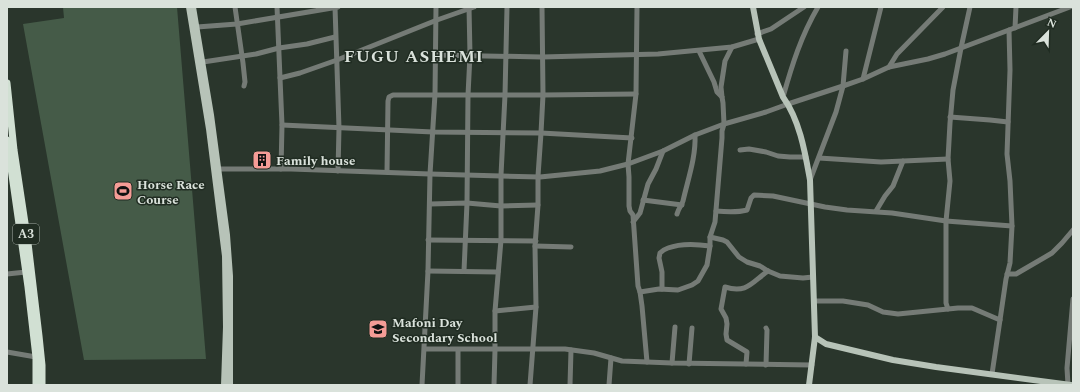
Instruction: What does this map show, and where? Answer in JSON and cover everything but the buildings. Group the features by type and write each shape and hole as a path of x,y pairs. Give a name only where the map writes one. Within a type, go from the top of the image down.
{"highway":[{"name":"A3","path":"7,83 9,124 28,243 42,365 42,385"},
{"name":"A3","path":"7,140 26,272 36,357 36,385"}],"main road":[{"path":"189,7 209,130 225,256 227,360 230,385"},
{"path":"193,7 219,169 229,258 227,360 224,385"},
{"path":"753,7 758,37 797,126 806,157 810,180 812,204 815,337 809,385"},
{"path":"815,337 826,344 893,360 1071,385"},
{"path":"814,349 826,344"}],"street":[{"path":"235,7 245,82 244,86"},
{"path":"277,7 282,125 281,169"},
{"path":"197,27 237,24 336,7 335,37 339,128 338,171"},
{"path":"422,385 428,271 430,174 435,94 436,7"},
{"path":"494,385 495,311 501,240 501,176 507,7"},
{"path":"530,385 536,307 538,176 543,96 542,7"},
{"path":"637,7 636,94 628,164 629,206 634,222 638,286 640,292 647,362"},
{"path":"435,55 542,57 658,54 732,48 771,30 804,7"},
{"path":"783,97 795,56 818,7"},
{"path":"863,79 881,7"},
{"path":"889,67 897,54 943,7"},
{"path":"948,309 946,304 946,221 950,180 948,159 950,117 953,90 970,7"},
{"path":"1015,28 1016,7"},
{"path":"219,169 281,169 501,176 540,176 600,170 628,164 663,151 695,135 724,124 766,112 844,86 889,67 928,59 961,48 1070,7"},
{"path":"280,78 300,73 337,60 471,8 464,272"},
{"path":"992,374 1010,264 1012,226 1007,154 1010,70 1009,30"},
{"path":"203,62 242,57 335,37"},
{"path":"640,292 662,289 678,290 692,285 698,281 707,266 710,237 715,222 722,131 724,124 721,87 725,60 732,48"},
{"path":"699,51 714,82 717,92 722,97"},
{"path":"810,180 836,112 844,86 846,51"},
{"path":"387,172 389,96 435,94 543,96 636,94"},
{"path":"950,117 1008,122"},
{"path":"282,125 433,132 541,134 632,138"},
{"path":"677,214 679,207 682,205 689,176 695,135"},
{"path":"740,150 749,149 778,156 806,157"},
{"path":"634,222 640,213 648,184 663,151"},
{"path":"819,158 881,162 948,159"},
{"path":"876,211 893,186 903,161"},
{"path":"716,210 738,212 747,210 751,198 754,195 773,196 847,210 876,211 946,221 1012,226"},
{"path":"643,200 682,205"},
{"path":"430,204 467,203 501,206 538,205"},
{"path":"1008,274 1016,274 1052,253 1073,230"},
{"path":"710,237 727,242 739,257 780,276 802,278 814,277"},
{"path":"428,240 501,240 571,247"},
{"path":"662,289 662,272 659,258 660,253 667,248 689,244 710,246"},
{"path":"428,271 498,272"},
{"path":"746,364 747,352 727,340 726,337 726,318 721,309 726,287 743,289 768,271"},
{"path":"7,274 26,272"},
{"path":"1068,385 1067,368 1073,299"},
{"path":"814,301 843,301 868,305 883,312 898,314 972,308 1000,320"},
{"path":"495,311 536,307"},
{"path":"672,363 675,327"},
{"path":"689,364 692,328"},
{"path":"766,328 768,330 766,365"},
{"path":"425,349 571,350 594,353 622,361 689,364 812,364"},
{"path":"458,350 458,385"},
{"path":"570,385 571,350"},
{"path":"7,352 36,357"},
{"path":"609,385 611,358"}],"green space":[{"name":"Horse Race Course","path":"63,7 177,7 206,359 84,360 23,24 64,18"}],"place":[{"name":"Family house","path":"262,160"},
{"name":"Horse Race Course","path":"123,191"},
{"name":"Mafoni Day Secondary School","path":"378,329"}],"district":[{"name":"FUGU ASHEMI","path":"414,56"}]}
